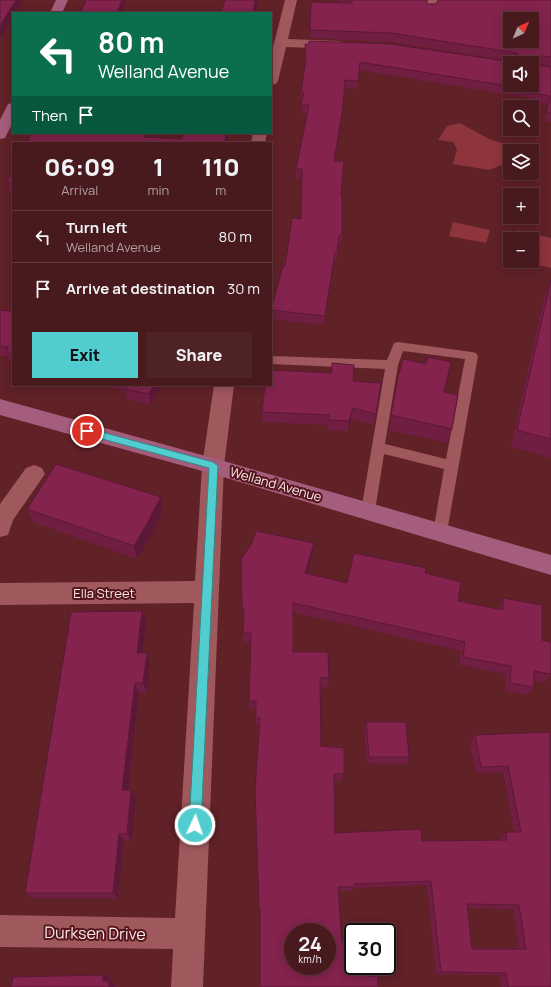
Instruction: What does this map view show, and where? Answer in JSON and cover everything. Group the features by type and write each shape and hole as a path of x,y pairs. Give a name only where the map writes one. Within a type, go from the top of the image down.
{"main road":[{"path":"56,12 62,0"},
{"path":"0,135 12,109"},
{"name":"Welland Avenue","path":"0,408 213,466 551,565"}],"street":[{"path":"272,77 291,0"},
{"path":"280,43 350,46"},
{"path":"187,987 213,466 224,386"},
{"path":"0,528 3,518 34,474"},
{"name":"Ella Street","path":"0,594 207,592"},
{"name":"Durksen Drive","path":"0,931 190,934"}],"lane":[{"path":"368,511 392,365 398,346 472,356 440,532"},
{"path":"272,360 392,365"},
{"path":"378,447 451,466"}],"shaded area":[{"path":"460,123 491,140 505,144 503,144 503,164 489,170 453,164 457,149 453,142 438,140 447,126"},
{"path":"453,222 490,230 486,243 449,236"},
{"path":"539,235 551,238 551,268 539,265"}],"building":[{"path":"0,0 16,0 0,26"},
{"path":"86,0 122,0 117,12 81,12"},
{"path":"225,0 255,0 253,12 221,12"},
{"path":"349,0 425,0 428,4 436,4 438,0 551,0 551,57 533,55 513,56 518,55 517,53 391,33 310,30 311,2 353,3"},
{"path":"309,41 391,44 503,61 503,85 360,62 358,81 345,80 343,107 334,161 344,161 341,195 342,236 339,236 337,253 335,253 325,316 272,310 283,266 285,266 292,218 301,219 302,169 296,169 309,105 301,105 304,92 301,92 306,58 305,44 309,44"},
{"path":"539,66 551,67 551,113 547,112 550,96 532,93 539,92"},
{"path":"31,134 145,134 144,137 182,139 184,134 227,134 224,142 27,142"},
{"path":"12,171 12,182 7,182"},
{"path":"551,280 551,439 517,430"},
{"path":"0,310 12,311 12,352 6,352 8,347 0,346"},
{"path":"428,357 451,362 444,392 458,395 452,429 391,415 403,359 426,364"},
{"path":"332,363 354,365 353,381 381,383 376,414 353,408 349,421 329,420 329,415 262,412 265,386 272,386 272,370 332,373"},
{"path":"126,386 153,386 149,394 125,389"},
{"path":"56,464 161,497 134,546 27,509"},
{"path":"256,531 314,543 305,573 347,583 354,553 426,568 425,573 461,582 458,601 503,610 503,598 542,605 542,640 551,642 551,674 534,671 534,687 510,683 511,666 463,657 465,642 293,603 293,652 328,652 329,678 320,678 321,746 344,748 344,774 334,774 335,833 421,829 422,841 507,840 506,832 521,832 508,766 481,767 475,735 550,732 551,987 508,987 506,973 441,972 431,881 355,884 355,887 338,887 342,942 344,942 344,975 378,976 378,987 260,987 260,909 255,790 260,718 256,718 256,701 249,701 251,633 243,633 244,608 242,608 241,559 252,543","holes":["467,904 519,905 526,949 472,949"]},
{"path":"142,611 137,653 147,653 143,683 135,683 122,790 131,790 127,834 119,834 113,893 25,893 71,612"},
{"path":"366,722 406,722 409,757 369,757"},
{"path":"103,975 103,981 109,981 109,987 11,987 13,977"}],"route":[{"path":"87,431 213,466 195,825"}]}
